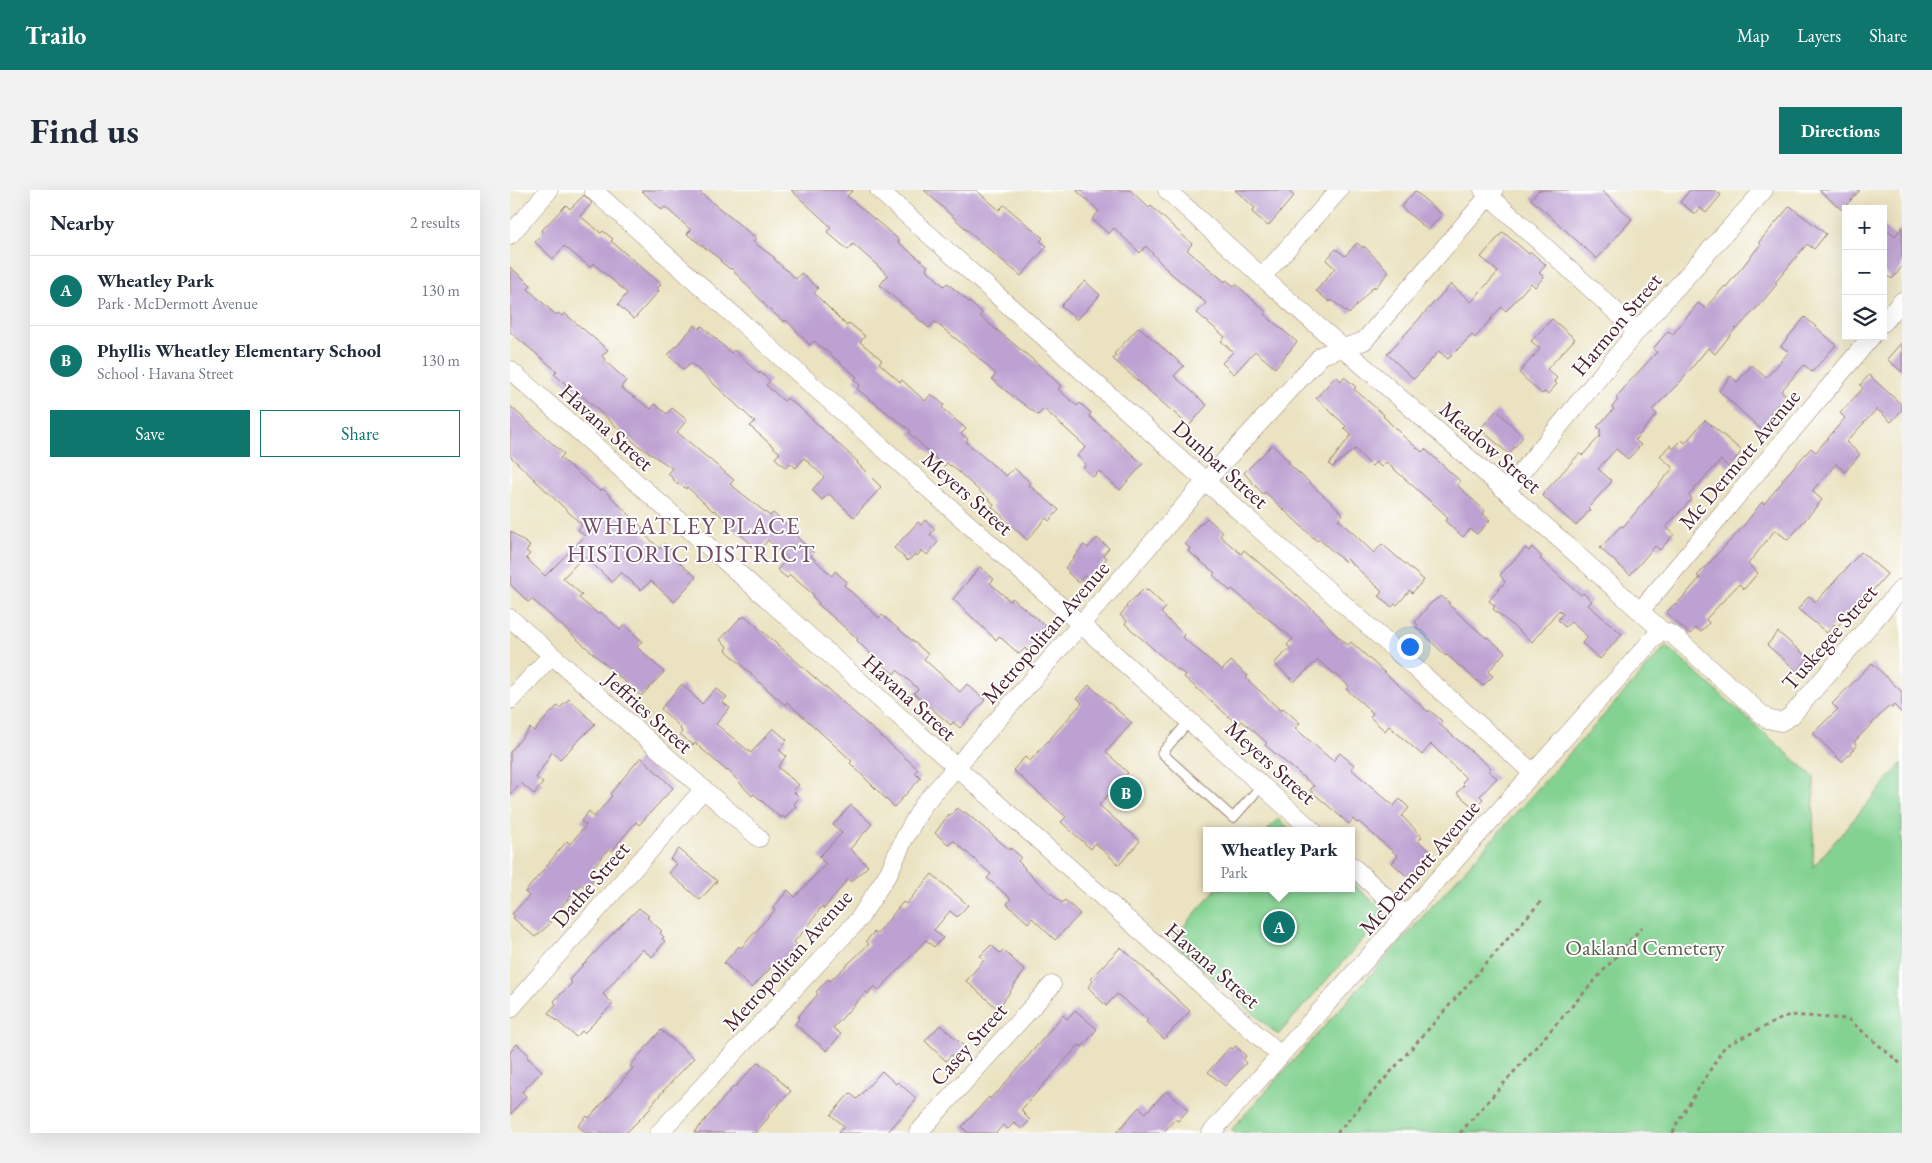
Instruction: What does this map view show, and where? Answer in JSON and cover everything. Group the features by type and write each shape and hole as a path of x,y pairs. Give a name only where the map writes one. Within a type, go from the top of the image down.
{"street":[{"path":"510,235 549,190"},
{"name":"Meyers Street","path":"592,190 1263,784 1309,827"},
{"name":"Dunbar Street","path":"879,190 1532,772"},
{"name":"Meadow Street","path":"1167,190 1262,277 1661,630 1673,635 1767,719 1781,722 1791,716"},
{"path":"1262,277 1339,190"},
{"name":"Harmon Street","path":"1506,491 1637,331 1764,190"},
{"path":"1489,192 1637,331"},
{"name":"Metropolitan Avenue","path":"659,1133 859,919 889,872 922,805 1206,481 1322,355 1364,341 1489,192"},
{"path":"1887,318 1902,301"},
{"name":"Mc Dermott Avenue","path":"1640,611 1869,340"},
{"name":"Havana Street","path":"510,370 1280,1055"},
{"name":"Tuskegee Street","path":"1791,716 1902,588"},
{"name":"Jeffries Street","path":"510,618 759,838"},
{"name":"McDermott Avenue","path":"1211,1133 1661,630"},
{"path":"510,700 552,655"},
{"name":"Dathe Street","path":"510,1009 703,790"},
{"path":"1355,869 1406,916"},
{"name":"Casey Street","path":"918,1133 1052,985"}],"lane":[{"path":"1190,720 1162,753 1233,818 1263,784"}],"path":[{"path":"1337,1133 1542,900"},
{"path":"1460,1133 1642,927"},
{"path":"1674,1133 1676,1125 1725,1046 1789,1015 1848,1019 1902,1065"}],"green space":[{"name":"Oakland Cemetery","path":"1666,646 1814,777 1813,867 1902,763 1902,1133 1234,1133 1231,1130"},
{"path":"1278,819 1287,827 1271,827"},
{"path":"1355,886 1386,913 1278,1035 1171,941 1214,892 1355,892"}],"building":[{"path":"641,190 697,190 756,238 753,242 775,258 796,279 801,273 818,288 814,293 847,326 849,323 865,336 860,342 882,360 879,363 900,382 902,380 925,401 931,394 944,405 942,408 966,429 961,434 968,439 966,442 1006,476 1014,468 1031,483 1029,485 1059,510 1049,521 1046,518 1027,540 992,507 994,504 951,465 947,463 944,466 909,433 911,431 857,389 860,385 854,380 857,377 814,341 810,345 786,320 784,322 768,308 731,268 687,234 691,230 665,207 662,210"},
{"path":"791,190 853,190 847,196 928,266 926,269 944,286 947,283 982,313 980,316 1038,364 1061,386 1058,389 1077,406 1080,403 1091,413 1089,416 1143,464 1120,490 1099,471 1093,477 1083,468 1086,464 1077,456 1086,447 1044,409 1038,415 1006,391 992,379 996,374 935,322 929,328 880,285 888,275 853,244 848,250 827,232 831,227"},
{"path":"924,190 976,190 999,210 1004,205 1043,238 1040,241 1047,246 1021,276 979,241"},
{"path":"1076,190 1130,190 1149,208 1151,206 1192,244 1187,250 1225,282 1226,280 1234,286 1236,284 1266,312 1264,314 1297,342 1275,368 1255,351 1234,374 1222,363 1233,352 1221,341 1225,337 1197,313 1206,303 1167,270 1146,246 1140,253 1114,228 1109,234 1092,219 1099,211"},
{"path":"1235,190 1287,190 1294,196 1268,226 1252,212 1255,208"},
{"path":"1539,190 1601,190 1632,219 1597,259 1531,199"},
{"path":"1690,190 1714,190 1721,195 1706,213 1700,208 1695,214 1680,202"},
{"path":"1819,190 1860,190 1846,205 1842,205 1842,210"},
{"path":"1415,191 1442,215 1428,230 1401,207"},
{"path":"584,195 592,203 580,216 601,233 603,231 613,239 611,241 661,284 656,289 659,291 634,319 618,305 627,293 593,263 590,267 564,246 553,259 535,242 544,233 541,231 566,205 570,209"},
{"path":"1790,206 1826,234 1814,249 1807,244 1762,302 1736,328 1715,354 1708,348 1682,380 1652,410 1657,414 1635,440 1641,445 1628,459 1616,449 1598,469 1612,481 1588,508 1590,510 1576,526 1542,495 1580,453 1582,456 1601,435 1599,433 1601,430 1597,427 1614,409 1612,407 1618,400 1616,398 1657,352 1653,349 1668,331 1673,334 1698,303 1705,308 1726,287 1761,244 1759,242"},
{"path":"1902,227 1902,267 1892,279 1887,275 1887,229 1895,236"},
{"path":"1503,232 1529,254 1531,252 1546,265 1539,273 1544,277 1535,287 1531,283 1506,311 1501,307 1475,338 1472,335 1448,359 1439,351 1414,379 1387,354 1451,284 1471,302 1498,272 1481,257"},
{"path":"1357,243 1363,248 1364,246 1389,272 1349,314 1332,300 1330,302 1316,291 1335,268 1326,260 1336,249 1345,256"},
{"path":"510,267 531,285 528,289 556,315 558,313 562,316 564,313 608,350 602,356 626,380 621,388 651,409 655,404 667,414 672,408 687,420 677,432 734,480 730,484 770,516 773,513 799,536 797,537 814,553 811,556 832,576 835,571 847,582 844,585 879,618 882,615 928,654 924,659 960,692 967,684 985,700 960,728 953,722 951,725 914,693 918,689 897,670 894,674 872,655 857,641 858,639 818,604 813,597 814,595 790,575 787,578 777,570 788,558 768,540 759,551 687,487 686,489 680,483 678,485 668,473 672,468 636,444 570,385 568,386 554,374 557,371 510,332"},
{"path":"1085,281 1100,295 1077,320 1061,306"},
{"path":"1805,317 1836,345 1812,372 1804,365 1781,391 1786,395 1771,412 1774,417 1762,430 1719,391 1731,376 1737,382 1752,365 1766,378 1789,352 1781,346"},
{"path":"1552,319 1575,339 1547,369 1557,378 1554,381 1557,384 1548,394 1544,392 1542,394 1519,373 1540,349 1531,341"},
{"path":"695,325 699,329 702,326 731,353 734,350 759,374 760,372 770,381 766,385 784,401 787,398 800,408 858,462 881,487 854,517 829,494 822,500 812,490 824,477 804,458 796,468 790,463 786,468 775,458 780,453 750,426 755,422 691,363 684,370 668,355"},
{"path":"1139,327 1184,366 1174,376 1207,405 1189,426 1113,359 1116,355 1114,354"},
{"path":"1902,342 1902,372 1887,359"},
{"path":"1869,375 1902,405 1902,410 1891,422 1877,409 1846,442 1860,454 1845,472 1836,464 1812,491 1822,500 1788,540 1775,530 1748,564 1758,573 1744,589 1739,584 1706,619 1709,623 1701,632 1696,628 1690,634 1666,613 1674,604 1676,605 1700,578 1697,576 1741,529 1762,502 1764,504 1782,480 1811,448 1816,452 1845,418 1840,413 1863,388 1860,385"},
{"path":"1336,376 1341,381 1344,377 1356,387 1354,389 1384,415 1403,436 1422,452 1425,449 1460,481 1457,485 1485,511 1483,514 1490,520 1477,534 1470,529 1463,537 1445,521 1448,517 1386,462 1381,467 1376,462 1372,466 1355,449 1332,467 1329,464 1351,435 1344,428 1346,426 1316,398"},
{"path":"510,406 564,454 560,458 600,491 603,489 643,528 640,530 660,549 664,544 674,553 672,556 696,577 674,602 651,581 641,590 621,572 612,582 584,556 563,578 582,595 579,598 598,614 601,612 620,630 624,625 642,641 637,647 664,672 641,696 532,599 528,602 510,584 510,531 530,546 526,551 530,554 526,558 545,576 585,536 578,530 582,525 510,456"},
{"path":"1497,410 1523,437 1509,454 1480,429"},
{"path":"1705,420 1742,451 1728,467 1721,460 1689,495 1692,499 1666,527 1674,534 1660,550 1655,546 1630,575 1600,548 1621,526 1623,527 1673,468 1660,456 1670,445 1673,449 1682,440 1685,443"},
{"path":"1272,445 1289,461 1288,463 1343,514 1338,519 1374,553 1382,544 1424,580 1412,593 1410,590 1397,605 1395,604 1392,607 1379,596 1382,591 1347,559 1345,562 1319,539 1317,541 1265,492 1263,494 1244,473"},
{"path":"1207,518 1223,532 1220,536 1241,554 1244,550 1277,578 1322,618 1335,634 1348,645 1351,642 1428,712 1429,710 1442,721 1439,724 1491,768 1488,771 1497,778 1480,796 1483,799 1474,808 1457,793 1464,785 1462,783 1466,778 1431,744 1422,755 1389,726 1385,731 1370,717 1373,713 1346,689 1349,686 1318,660 1294,682 1274,663 1290,648 1287,645 1293,639 1232,589 1230,591 1213,575 1215,573 1188,551 1190,548 1185,544 1199,524"},
{"path":"925,520 935,529 930,535 938,542 927,555 922,550 917,556 915,554 908,561 894,548 918,522 921,525"},
{"path":"1097,538 1109,548 1103,555 1107,558 1089,579 1085,575 1079,583 1065,568 1084,545 1088,548"},
{"path":"1532,547 1542,557 1540,559 1581,595 1583,593 1592,601 1588,605 1622,634 1600,659 1582,643 1588,637 1571,622 1565,627 1558,620 1563,614 1559,610 1532,642 1493,609 1495,606 1489,601 1505,582 1500,575 1525,548 1529,551"},
{"path":"1861,552 1887,574 1852,615 1849,613 1837,627 1834,624 1827,633 1798,609 1809,596 1816,602"},
{"path":"980,567 994,579 990,583 1010,601 1012,598 1048,628 1027,651 1025,648 1019,654 999,636 996,640 953,599"},
{"path":"1144,589 1148,590 1166,607 1161,613 1184,635 1182,637 1222,670 1231,661 1281,711 1283,708 1300,723 1295,728 1333,761 1340,753 1354,765 1351,769 1394,806 1400,799 1409,808 1402,816 1422,837 1418,841 1432,853 1409,878 1392,863 1398,856 1359,822 1357,823 1353,819 1349,824 1310,790 1314,786 1265,745 1267,743 1242,721 1238,725 1184,677 1186,675 1174,667 1125,624 1127,621 1120,615 1126,606"},
{"path":"1441,596 1486,638 1505,652 1488,672 1493,676 1483,686 1446,656 1416,627 1418,625 1415,622 1431,603"},
{"path":"745,616 918,769 915,772 921,778 894,807 850,763 852,761 787,702 785,705 726,650 728,647 720,640 741,617"},
{"path":"1778,632 1808,658 1797,671 1767,645"},
{"path":"1872,663 1902,692 1902,713 1894,705 1892,708 1889,706 1854,742 1857,746 1842,762 1813,733 1838,709 1832,704"},
{"path":"682,684 702,704 716,688 727,697 722,702 730,708 716,724 751,753 773,728 787,740 779,750 786,756 778,767 799,785 793,791 799,797 794,804 796,806 785,818 782,816 781,818 754,794 752,796 728,770 695,743 693,745 680,734 682,732 681,728 661,709"},
{"path":"1089,685 1132,723 1106,752 1128,773 1099,805 1140,841 1119,865 1095,843 1091,849 1061,822 1066,817 1013,770 1025,757 1030,761 1082,703 1077,698"},
{"path":"569,699 595,724 560,759 552,752 536,778 543,783 534,794 521,783 510,795 510,752 530,728 534,731 557,706 560,708"},
{"path":"641,757 673,788 639,825 636,822 612,851 609,849 592,868 594,869 591,873 595,878 586,889 581,884 549,921 551,923 535,937 513,918 515,916 512,914 529,896 525,892 567,841 570,844 586,825 581,821 589,811 594,817 612,796 610,794"},
{"path":"851,805 872,824 850,849 868,866 851,882 848,879 824,909 822,906 794,942 797,945 779,965 776,962 752,988 724,963 739,946 741,948 775,910 773,908 788,890 795,897 826,864 819,857 842,833 833,825"},
{"path":"957,808 965,812 1010,850 1011,848 1021,857 1018,861 1024,869 1062,903 1065,900 1080,914 1055,940 1032,918 1028,923 1007,904 1011,899 987,878 991,874 955,842 953,841 949,845 935,833 949,814 950,816"},
{"path":"679,849 717,881 700,900 669,873 677,864 670,859"},
{"path":"932,874 968,905 957,917 950,911 934,930 943,938 934,947 926,940 879,990 874,986 868,994 866,992 833,1028 841,1034 827,1051 795,1024 799,1019 798,1017 828,979 830,981 869,944 866,941 874,932 877,934 903,902 906,904"},
{"path":"639,908 662,931 660,933 665,941 652,957 642,949 603,994 613,1004 584,1033 582,1031 576,1037 548,1013 556,1004 554,1001 572,983 569,980"},
{"path":"991,945 1000,953 1003,950 1025,970 998,1009 966,981 984,960 980,956"},
{"path":"1121,947 1190,1011 1164,1039 1146,1022 1148,1020 1117,994 1106,1006 1088,987 1093,981 1090,979"},
{"path":"1075,1010 1097,1029 1082,1047 1079,1045 1021,1110 1030,1120 1022,1129 1014,1123 1008,1129 1003,1125 996,1133 968,1133 962,1127 989,1097 990,1099 997,1093 1063,1015 1067,1019"},
{"path":"940,1025 965,1047 955,1058 951,1055 946,1061 925,1041"},
{"path":"661,1030 694,1058 664,1090 651,1108 626,1133 586,1133 578,1126 587,1116 589,1118 614,1090 633,1068 630,1066"},
{"path":"517,1044 542,1071 522,1092 526,1096 510,1115 510,1052"},
{"path":"1236,1046 1246,1056 1243,1060 1246,1063 1225,1086 1208,1072 1230,1047 1232,1049"},
{"path":"758,1062 778,1077 791,1091 755,1133 694,1133 733,1087"},
{"path":"882,1071 917,1099 887,1133 838,1133 844,1126 831,1115 850,1093 857,1099"},
{"path":"1166,1091 1188,1110 1178,1121 1175,1119 1163,1133 1116,1133 1139,1107 1146,1113"}],"place":[{"name":"Phyllis Wheatley Elementary School","path":"1126,793"},
{"name":"Wheatley Park","path":"1279,927"}],"district":[{"name":"WHEATLEY PLACE HISTORIC DISTRICT","path":"691,540"}]}
